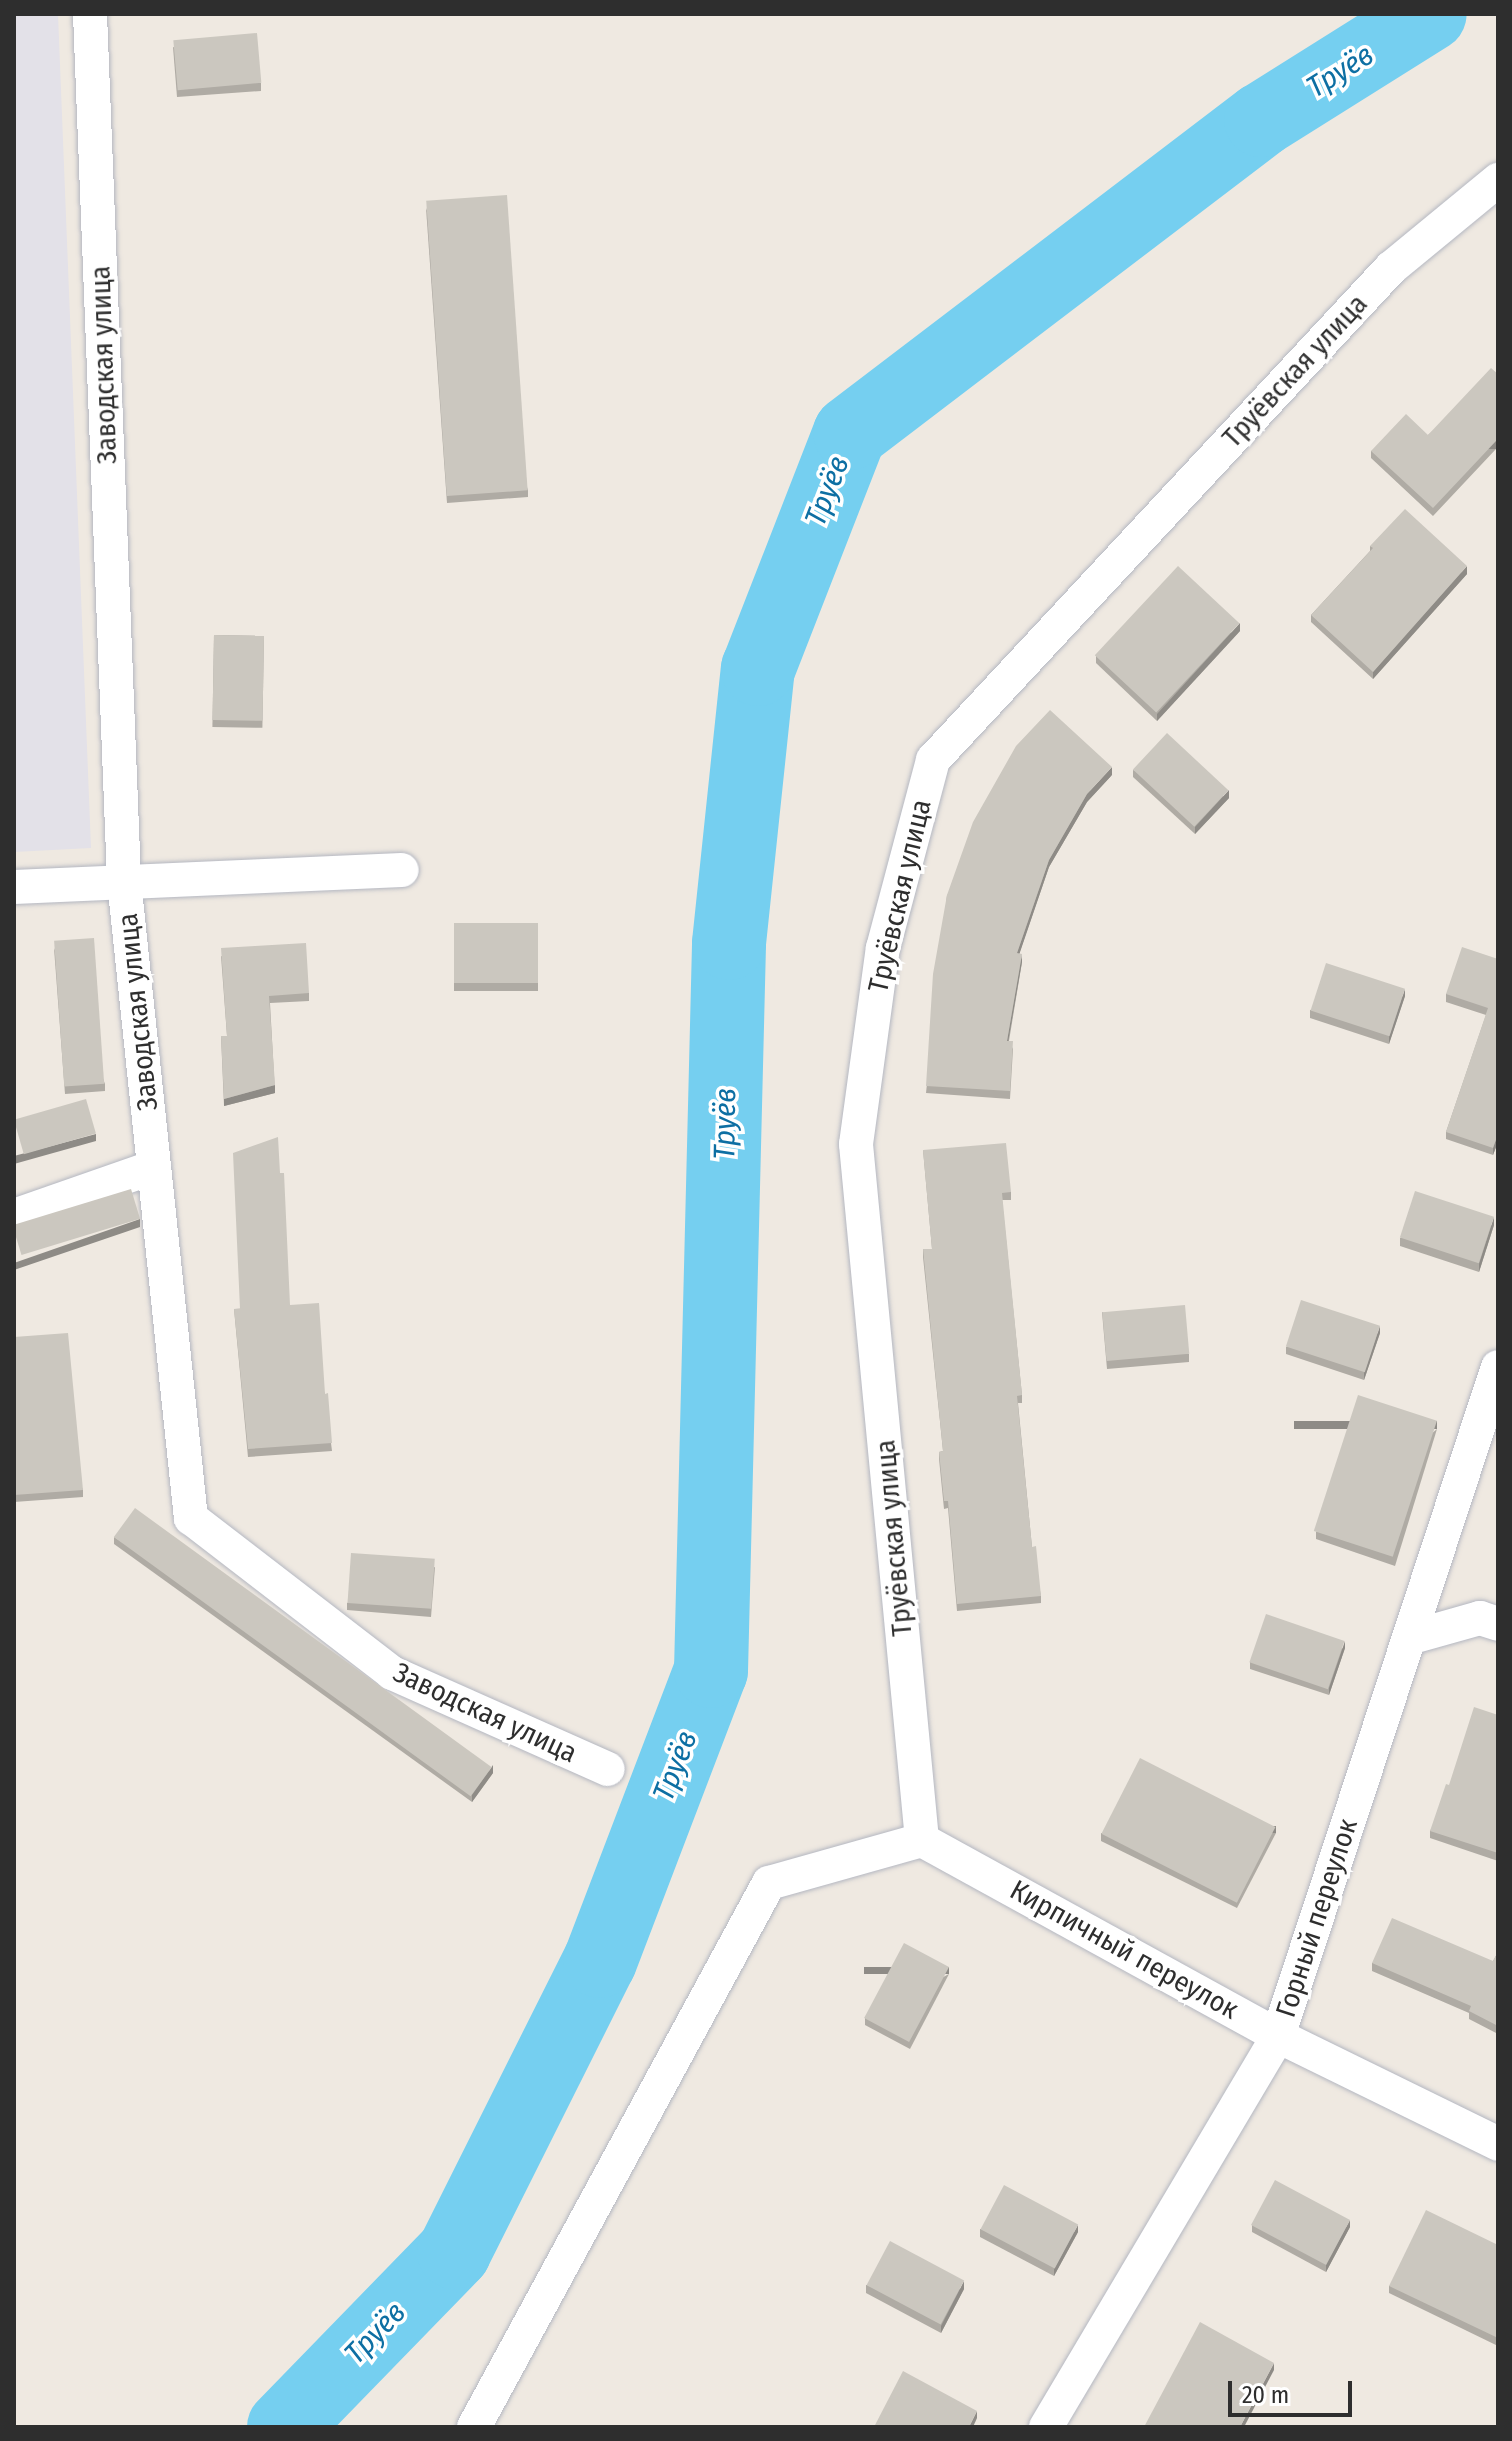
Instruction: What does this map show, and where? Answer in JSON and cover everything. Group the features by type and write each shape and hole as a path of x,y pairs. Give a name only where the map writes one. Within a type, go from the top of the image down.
{"street":[{"name":"Заводская улица","path":"90,14 124,881 191,1518 392,1673 608,1769"},
{"name":"Труёвская улица","path":"922,1840 856,1144 883,948 933,760 1391,268 1498,180"},
{"path":"14,887 402,870"},
{"path":"14,1216 154,1167"},
{"name":"Горный переулок","path":"1046,2427 1278,2036 1498,1367"},
{"path":"1409,1638 1480,1618 1498,1624"},
{"path":"474,2427 769,1883 922,1840"},
{"name":"Кирпичный переулок","path":"922,1840 1278,2036 1498,2144"}],"shaded area":[{"path":"14,14 58,14 91,848 14,852"}],"building":[{"path":"257,33 261,83 178,90 173,40"},
{"path":"507,195 528,490 447,496 426,201"},
{"path":"1491,368 1498,374 1498,443 1496,441 1433,508 1371,451 1406,414 1428,435"},
{"path":"1405,509 1467,566 1373,672 1311,615"},
{"path":"1178,566 1239,623 1156,713 1095,655"},
{"path":"214,635 264,636 263,721 213,720"},
{"path":"1050,710 1112,767 1087,794 1049,860 1017,953 1022,954 1007,1041 1013,1041 1010,1091 926,1086 933,974 947,895 973,822 1016,746"},
{"path":"1167,733 1228,790 1194,827 1133,770"},
{"path":"454,923 538,923 538,983 454,983"},
{"path":"94,938 104,1084 64,1086 54,941"},
{"path":"306,943 309,993 269,996 275,1085 224,1099 221,1036 227,1036 221,948"},
{"path":"1462,947 1498,959 1498,1134 1493,1148 1446,1132 1488,1008 1446,994"},
{"path":"1326,963 1405,989 1389,1036 1311,1011"},
{"path":"86,1099 96,1134 24,1154 14,1120"},
{"path":"278,1137 280,1173 284,1173 290,1305 319,1303 325,1394 328,1393 332,1443 248,1449 234,1309 240,1309 233,1153"},
{"path":"1006,1143 1011,1192 1002,1193 1022,1395 1017,1396 1032,1547 1036,1546 1041,1596 957,1604 948,1501 944,1501 939,1452 943,1451 923,1249 932,1249 923,1150"},
{"path":"131,1189 140,1219 21,1255 14,1225"},
{"path":"1415,1191 1494,1217 1479,1263 1400,1238"},
{"path":"1301,1300 1380,1326 1365,1372 1286,1347"},
{"path":"1185,1305 1189,1354 1107,1361 1102,1312"},
{"path":"68,1333 83,1490 14,1495 14,1337"},
{"path":"1358,1395 1437,1421 1393,1557 1314,1531"},
{"path":"135,1508 492,1767 471,1796 114,1537"},
{"path":"351,1553 435,1559 431,1609 348,1603"},
{"path":"1266,1614 1344,1641 1328,1689 1249,1662"},
{"path":"1474,1707 1498,1715 1498,1853 1430,1831 1446,1784 1449,1785"},
{"path":"1140,1758 1275,1827 1237,1903 1101,1834"},
{"path":"1392,1918 1493,1961 1498,1952 1498,2026 1469,2011 1471,2006 1372,1963"},
{"path":"904,1943 949,1967 909,2042 864,2018"},
{"path":"1275,2180 1350,2220 1326,2265 1251,2225"},
{"path":"1004,2185 1078,2224 1055,2269 981,2229"},
{"path":"1426,2210 1498,2245 1498,2338 1389,2286"},
{"path":"890,2241 964,2280 941,2325 867,2285"},
{"path":"1200,2322 1274,2363 1240,2427 1144,2427"},
{"path":"903,2371 977,2411 969,2427 874,2427"}],"waterway":[{"name":"Труёв","path":"284,2427 454,2252 600,1961 711,1671 729,943 758,669 850,433 1261,120 1430,14"}]}
